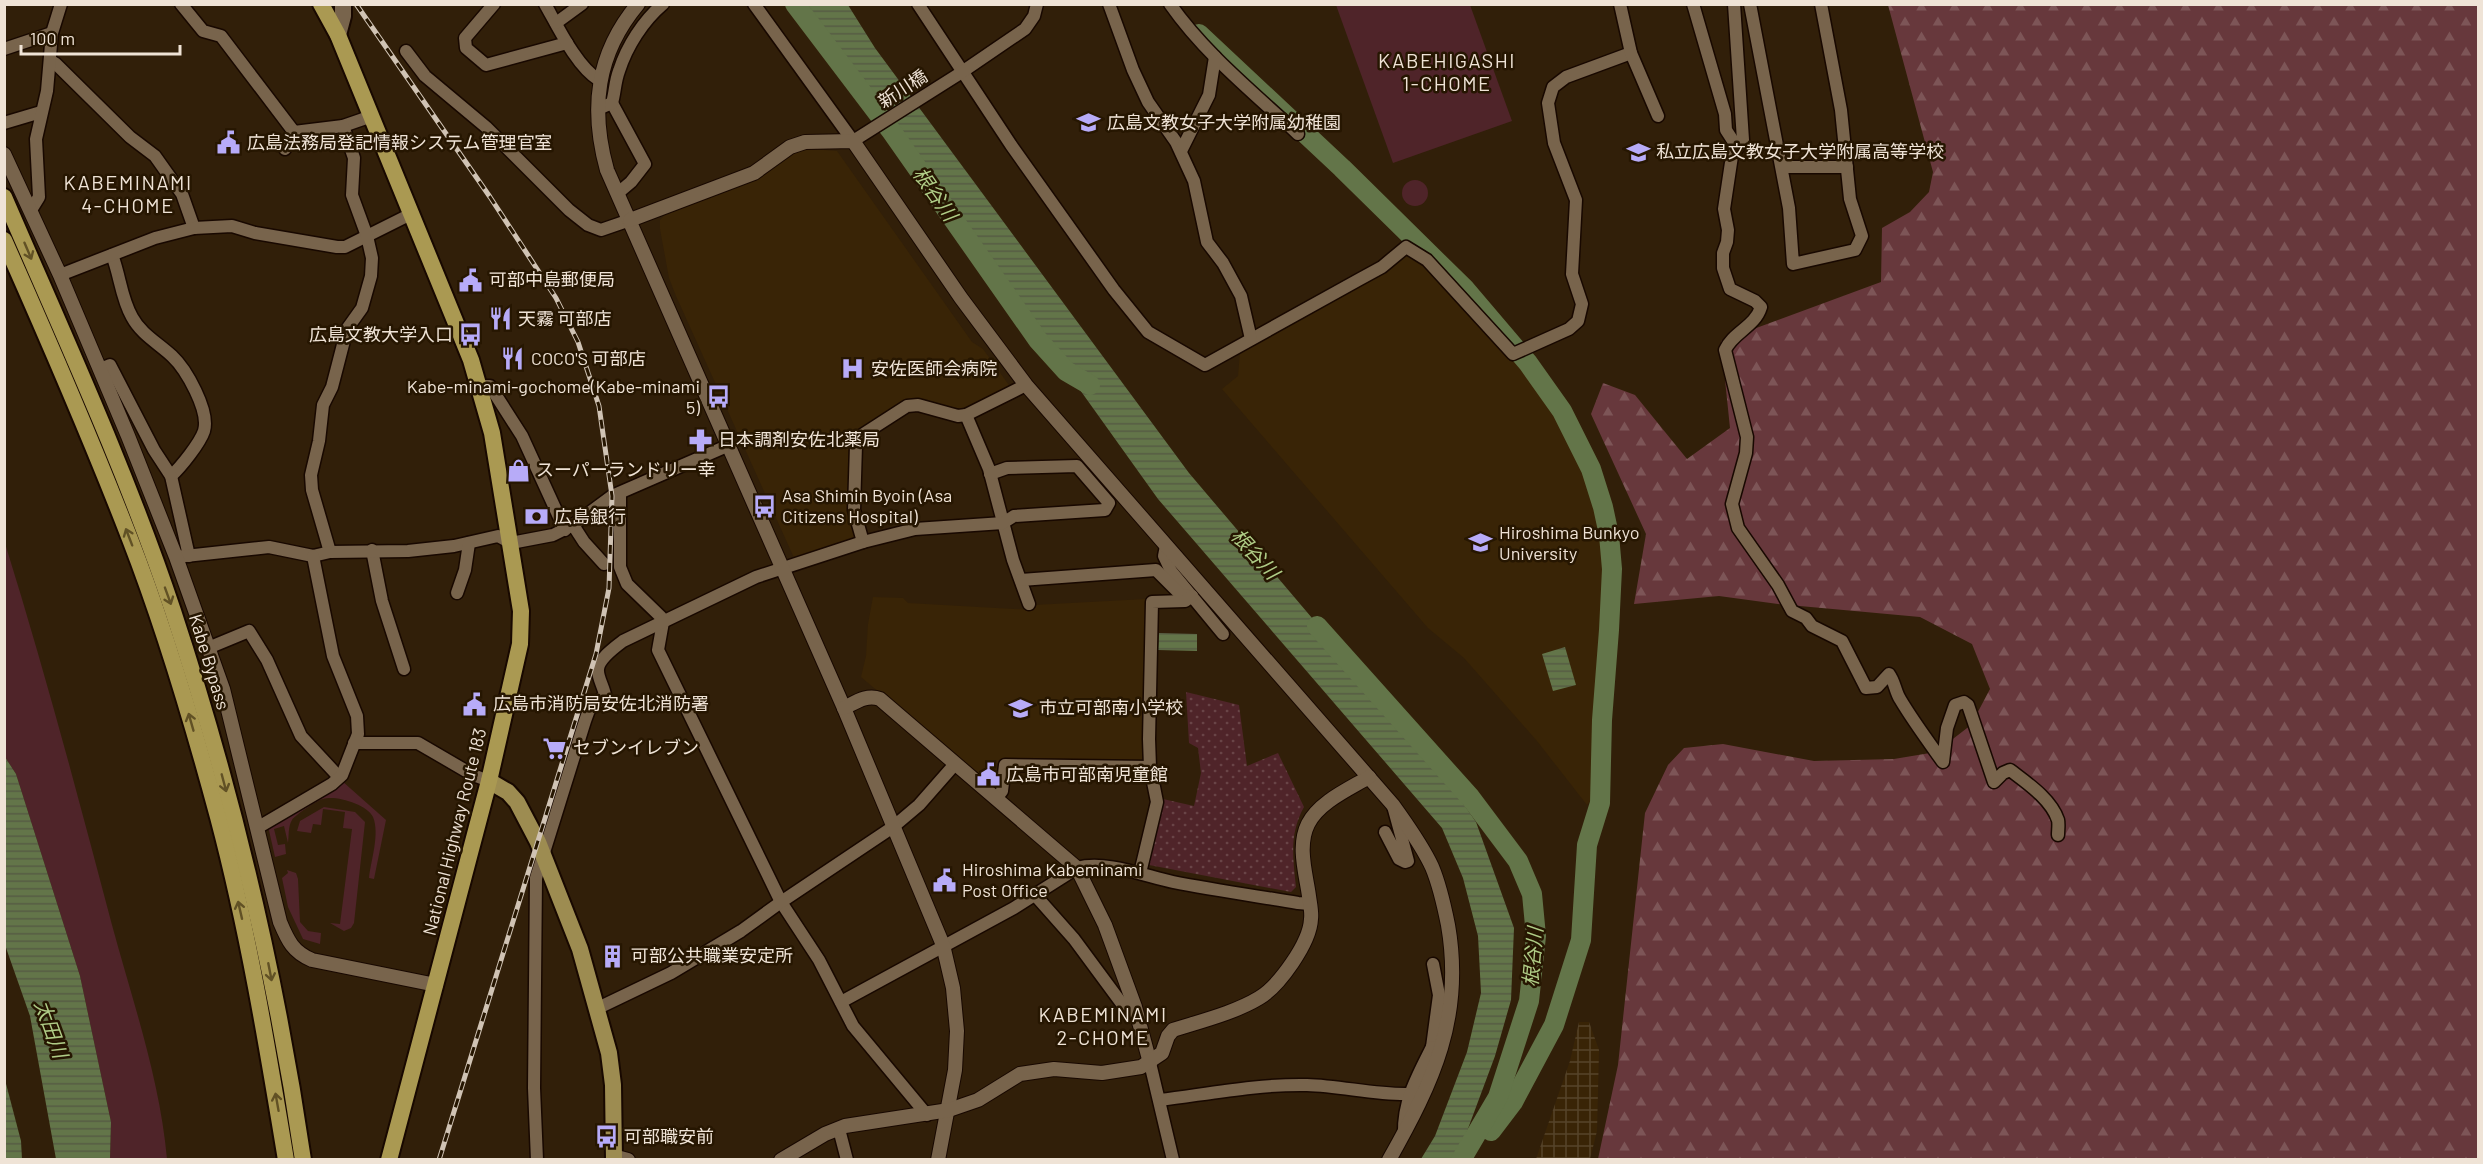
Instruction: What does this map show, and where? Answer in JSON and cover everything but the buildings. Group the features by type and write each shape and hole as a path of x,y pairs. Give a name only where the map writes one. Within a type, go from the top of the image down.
{"highway":[{"name":"National Highway Route 183","path":"321,4 338,35 471,360 492,433 521,611 520,644 489,781 389,1160"},
{"name":"Kabe Bypass","path":"4,197 110,443 155,560 199,694 263,936 303,1160"},
{"name":"Kabe Bypass","path":"4,240 55,353 131,541 181,688 219,818 258,988 286,1160"}],"main road":[{"path":"338,35 343,16 343,4"},
{"path":"489,781 508,792 517,802 543,856 580,949 609,1053 618,1158"}],"street":[{"path":"31,210 39,197 36,155 41,112 51,61 52,33 61,4"},
{"path":"181,4 203,31 221,36 294,132"},
{"path":"494,4 465,39 466,48 486,65 567,44"},
{"path":"545,4 567,44 590,75 599,80"},
{"path":"638,4 617,34 599,80 598,109 602,150 607,170 844,708 943,945 953,988 957,1031 956,1070 938,1160"},
{"path":"618,193 631,182 645,164 612,103 618,72 647,21 663,4"},
{"path":"754,4 1026,385 1370,777 1418,840 1443,895 1453,962 1454,988 1436,1048 1429,1083 1389,1160"},
{"path":"762,4 839,112 853,141"},
{"path":"918,4 961,73 1114,290 1148,332 1205,365 1368,275 1406,247 1427,260 1513,354 1569,329 1578,321 1582,304 1572,274 1576,200 1554,143 1548,104 1553,87 1566,77 1631,53"},
{"name":"新川橋","path":"853,141 961,73 1025,29 1034,16 1037,4"},
{"path":"1109,4 1126,54 1148,102 1176,142 1194,181 1207,242 1224,263 1241,296 1251,339"},
{"path":"1170,4 1186,27 1215,57 1298,134"},
{"path":"1620,4 1631,53 1658,116"},
{"path":"1693,4 1725,114 1726,130 1737,147"},
{"path":"1734,4 1743,140 1732,156 1725,195 1724,209 1728,230 1723,253 1723,268 1730,289 1755,301 1761,307 1758,317 1728,344 1725,350 1747,437 1746,453 1732,504 1733,517 1738,528 1778,585 1792,611 1806,618 1812,626 1842,640 1866,688 1877,687 1889,674 1894,681 1896,693 1943,762 1947,728 1955,705 1964,702 1968,705 1994,782 2002,773 2010,770 2024,781 2049,805 2058,820 2058,835"},
{"path":"1750,4 1789,208 1793,264 1855,250 1862,236 1850,199 1841,110 1821,4"},
{"path":"556,23 582,5"},
{"path":"4,49 52,33"},
{"path":"406,51 425,76 486,127 569,210 588,225 601,230 754,173 790,147 805,142 853,141"},
{"path":"1181,151 1209,95 1215,57"},
{"path":"51,61 130,137 155,156 182,194 194,228"},
{"path":"598,109 612,103"},
{"path":"4,123 41,112"},
{"path":"294,132 343,126 372,116"},
{"path":"330,552 312,490 311,475 319,441 323,405 332,387 347,329 362,308 371,276 372,258 367,236 352,195 354,158 343,126"},
{"path":"285,148 294,132"},
{"path":"4,154 31,210 100,369 121,404 171,476 182,556"},
{"path":"1782,167 1847,167"},
{"path":"60,275 155,238 194,228 232,226 255,233 337,248 345,247 411,214"},
{"path":"112,255 132,318 145,334 174,357 199,398 205,424 204,431 171,476"},
{"path":"863,542 854,510 856,445 862,435 907,406 918,405 957,416 966,415 1026,385"},
{"path":"478,386 490,386 522,436 569,527 603,564"},
{"path":"121,404 182,556 208,648 223,689 280,922 294,950 312,960 436,985"},
{"path":"966,415 990,474 1029,604"},
{"path":"182,556 269,547 313,556 330,552 408,551 469,543 498,536 511,543 553,535 620,493 727,446"},
{"path":"537,1160 534,1088 536,878 585,720 590,710 605,695 597,671 600,665 623,641 756,577 863,542 915,529 1003,523 1014,516 1105,510 1109,502 1077,466 1007,468 990,474"},
{"path":"620,493 620,567 627,584 661,617 663,622 658,650 709,750 744,830 781,902 819,960 853,1026 927,1115"},
{"path":"458,594 469,543"},
{"path":"1166,546 1164,556 1171,571 1223,634"},
{"path":"372,550 382,602 404,669"},
{"path":"257,828 332,784 339,777 358,734 357,716 333,656 313,556"},
{"path":"1021,580 1156,570 1181,595 1192,597"},
{"path":"1140,873 1157,802 1150,767 1152,602 1185,601 1192,597"},
{"path":"208,648 249,631 267,660 301,736 339,777"},
{"path":"844,708 865,698 880,699 1077,868 1105,925 1136,1007 1173,1160"},
{"path":"354,743 418,743 473,775 489,781"},
{"path":"596,1009 671,973 741,931 893,827 919,805 955,764"},
{"path":"996,799 1002,791 1005,765 1150,767"},
{"path":"781,1160 845,1126 949,1110 978,1100 1020,1074 1054,1068 1102,1073 1141,1067 1162,1053 1168,1036 1173,1030 1244,1006 1261,997 1278,980 1307,937 1311,919 1303,855 1304,837 1308,825 1315,814 1336,797 1370,777"},
{"path":"1385,832 1399,858 1405,862 1408,861 1393,805"},
{"path":"841,1002 1035,895 1077,868 1087,865 1310,904"},
{"path":"1035,895 1074,939 1125,1008 1136,1007"},
{"path":"1404,1133 1403,1118 1409,1094 1436,1048 1439,994 1433,964"},
{"path":"1160,1100 1268,1086 1309,1085 1391,1095 1409,1094"},
{"path":"839,1129 848,1160"}],"shaded area":[{"path":"1336,5 1470,5 1512,121 1393,163"},
{"name":"安佐医師会病院","path":"812,149 837,151 972,342 983,349 1011,388 958,413 918,401 858,433 857,537 854,541 795,560 676,296 669,278 660,220 668,212 795,152"},
{"path":"1415,180 1424,184 1428,193 1424,202 1415,206 1406,202 1402,193 1406,184"},
{"name":"Hiroshima Bunkyo University","path":"1407,256 1423,264 1474,317 1510,361 1518,358 1561,415 1584,458 1606,530 1608,606 1593,798 1587,805 1537,741 1464,658 1428,628 1222,389 1238,376 1240,352 1399,258"},
{"path":"4,540 47,684 145,1041 158,1100 167,1159 110,1159 111,1122 80,976 16,774 5,757"},
{"name":"市立可部南小学校","path":"873,597 903,598 908,603 1033,610 1034,605 1146,599 1145,760 1142,763 1000,761 999,787 995,790 861,677 866,656"},
{"path":"1186,692 1239,705 1247,766 1278,753 1304,807 1294,837 1296,887 1291,892 1149,865 1163,799 1194,806 1201,773 1198,748 1189,743"},
{"path":"342,781 386,820 374,879 369,878 376,831 373,817 370,812 358,805 335,798 323,799 297,815 290,825 288,843 284,826 274,829 278,845 285,844 286,854 275,857 268,826"},
{"path":"324,807 355,812 365,822 354,923 351,928 344,931 330,923 340,924 352,829 343,828 345,812 323,809 321,825 313,824 311,833 297,831 300,821"},
{"path":"287,870 296,873 298,879 300,922 308,931 321,933 320,944 303,939 288,907 282,878 288,873"},
{"path":"1579,1022 1589,1022 1599,1050 1597,1131 1590,1159 1536,1159 1570,1061"}],"green space":[{"path":"1888,5 2478,5 2478,1159 1598,1159 1618,1065 1645,813 1668,765 1684,748 1723,744 1814,761 1894,759 1936,752 1971,725 1990,689 1972,644 1920,617 1778,604 1719,596 1634,604 1646,534 1591,414 1603,383 1635,395 1687,459 1730,428 1721,341 1881,282 1882,228 1910,212 1929,192 1933,172"}],"water":[{"path":"808,5 848,5 875,48 1189,473 1435,763 1476,822 1514,928 1511,1000 1495,1056 1463,1142 1454,1159 1421,1159 1435,1136 1467,1052 1481,993 1478,936 1463,878 1442,828 1158,499 842,57"},
{"path":"1159,633 1197,634 1197,651 1158,650"},
{"path":"1565,647 1576,685 1553,691 1542,654"},
{"name":"太田川","path":"5,757 16,774 80,976 111,1122 110,1159 56,1159 30,1016 5,945"},
{"path":"4,1076 21,1141 22,1159 5,1159"}],"waterway":[{"name":"根谷川","path":"795,4 892,132 1038,340 1066,371 1090,385"},
{"path":"1199,34 1342,168 1465,289 1528,363 1562,411 1591,469 1603,507 1609,535 1612,569 1609,630 1602,720 1600,803 1587,845 1581,940 1554,1025 1513,1102 1491,1131"},
{"name":"根谷川","path":"1317,626 1470,797 1518,861 1532,894 1536,936 1529,1001 1498,1097 1461,1160"}],"railway":[{"path":"356,4 490,197 556,298 578,342 599,406 612,496 609,588 596,654 439,1160"}],"place":[{"name":"広島文教女子大学附属幼稚園","path":"1089,123"},
{"name":"広島法務局登記情報システム管理官室","path":"229,143"},
{"name":"私立広島文教女子大学附属高等学校","path":"1638,152"},
{"name":"可部中島郵便局","path":"471,280"},
{"name":"天霧 可部店","path":"500,319"},
{"name":"広島文教大学入口","path":"471,335"},
{"name":"COCO'S 可部店","path":"513,359"},
{"name":"安佐医師会病院","path":"853,369"},
{"name":"Kabe-minami-gochome(Kabe-minami 5)","path":"718,397"},
{"name":"日本調剤安佐北薬局","path":"700,440"},
{"name":"スーパーランドリー幸","path":"518,470"},
{"name":"Asa Shimin Byoin (Asa Citizens Hospital)","path":"764,506"},
{"name":"広島銀行","path":"536,517"},
{"name":"Hiroshima Bunkyo University","path":"1481,543"},
{"name":"広島市消防局安佐北消防署","path":"475,704"},
{"name":"市立可部南小学校","path":"1021,708"},
{"name":"セブンイレブン","path":"555,748"},
{"name":"広島市可部南児童館","path":"988,775"},
{"name":"Hiroshima Kabeminami Post Office","path":"944,880"},
{"name":"可部公共職業安定所","path":"613,956"},
{"name":"可部職安前","path":"606,1137"}],"district":[{"name":"KABEHIGASHI 1-CHOME","path":"1447,72"},
{"name":"KABEMINAMI 4-CHOME","path":"128,194"},
{"name":"KABEMINAMI 2-CHOME","path":"1103,1026"}]}
